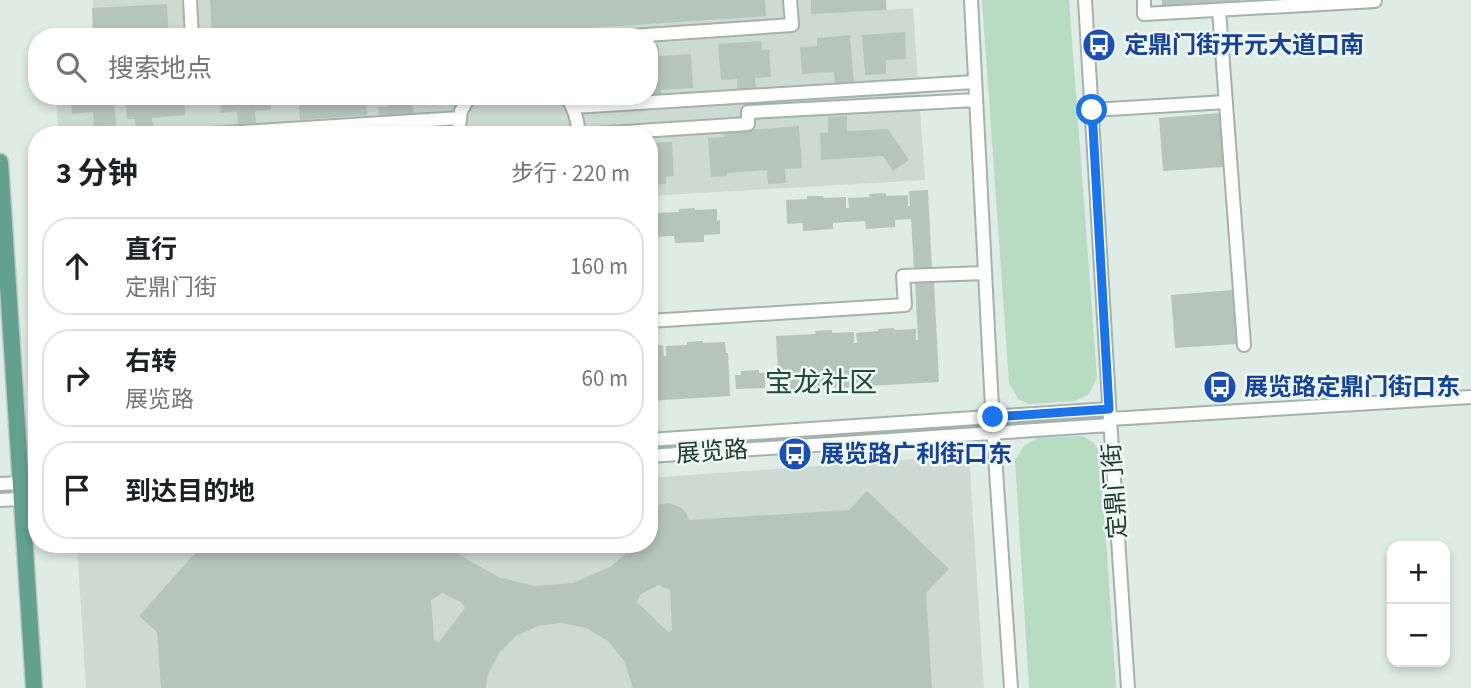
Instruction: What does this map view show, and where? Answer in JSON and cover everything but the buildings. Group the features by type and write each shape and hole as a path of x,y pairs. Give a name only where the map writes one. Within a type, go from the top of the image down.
{"main road":[{"path":"0,162 28,479"},
{"path":"31,553 34,688"}],"street":[{"path":"190,0 192,28"},
{"path":"658,34 792,25 790,0"},
{"path":"971,0 993,417 1011,688"},
{"name":"定鼎门街","path":"1085,0 1128,688"},
{"path":"1144,0 1144,14 1376,1"},
{"path":"1219,10 1244,345"},
{"path":"658,97 975,82"},
{"path":"658,130 748,124 748,112 976,100"},
{"path":"1092,110 1226,102"},
{"path":"459,126 465,105"},
{"path":"572,105 579,126"},
{"path":"335,126 460,118"},
{"path":"658,320 905,305 903,276 985,273"},
{"name":"展览路","path":"658,439 993,417 1110,418 1471,397"},
{"name":"展览路","path":"658,455 994,433 1110,418"},
{"path":"0,484 28,490"},
{"path":"0,500 28,490"}],"shaded area":[{"path":"93,0 886,0 887,10 913,8 925,180 658,195 658,126 58,126 57,105 658,105 658,28 94,28"},
{"path":"969,455 984,688 86,688 78,553 658,553 658,477"}],"green space":[{"path":"982,0 1069,0 1097,378 1089,394 1075,401 1030,404 1019,400 1009,383"},
{"path":"1082,436 1093,442 1100,452 1116,688 1029,688 1015,460 1024,446 1037,438"}],"place":[{"name":"定鼎门街开元大道口南","path":"1099,45"},
{"name":"展览路定鼎门街口东","path":"1220,387"},
{"name":"展览路广利街口东","path":"795,454"}],"district":[{"name":"宝龙社区","path":"821,383"}],"route":[{"path":"993,417 1109,409 1092,110"}]}
